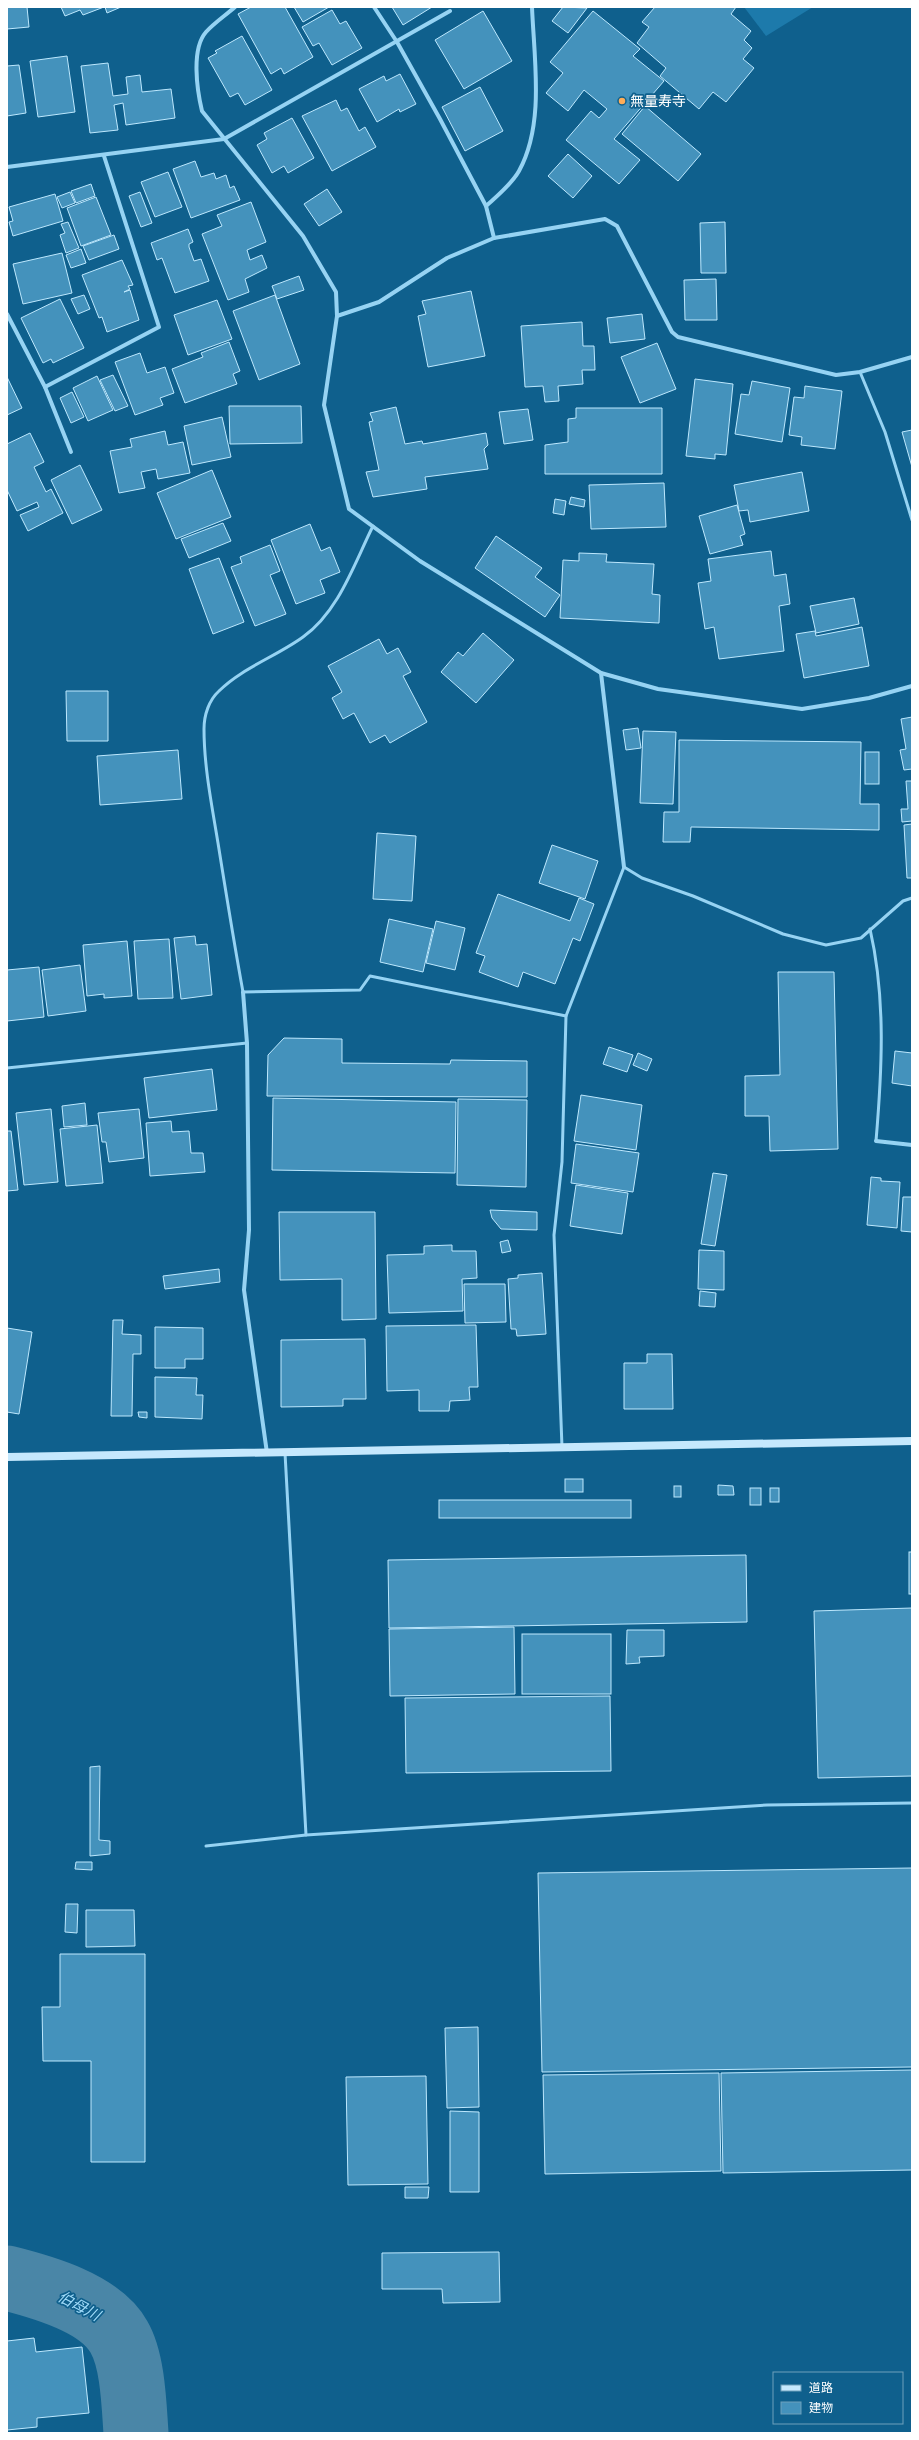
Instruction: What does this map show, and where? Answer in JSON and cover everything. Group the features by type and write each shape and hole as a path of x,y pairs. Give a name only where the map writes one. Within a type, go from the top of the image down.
{"street":[{"path":"235,7 205,33 197,57 198,94 202,111 303,236 336,292 337,316 324,405 349,509 420,562 601,673 658,690 802,709 869,698 912,686"},
{"path":"374,7 398,42 486,206 494,238"},
{"path":"486,206 505,189 519,171 532,138 535,117 532,7"},
{"path":"7,167 104,156 224,139 398,42 450,11"},
{"path":"45,388 159,326 104,156"},
{"path":"337,316 379,302 447,258 494,238 605,219 617,226 672,332 678,337 836,375 860,372 912,357"},
{"path":"7,314 45,388 71,452"},
{"path":"601,673 624,866"},
{"path":"243,992 247,1043 249,1230 244,1290 267,1454"},
{"path":"876,1141 912,1145"},
{"path":"7,1457 267,1454 912,1441"}],"lane":[{"path":"860,372 885,432 912,520"},
{"path":"373,526 334,605 319,623 304,637 266,662 240,674 219,691 208,708 204,728 211,802 243,992 360,990 370,976 566,1016"},
{"path":"562,1448 554,1235 562,1162 566,1016 624,866 642,878 693,896 783,934 826,945 861,938 904,901 912,898"},
{"path":"870,929 878,965 882,1070 876,1141"},
{"path":"7,1068 247,1043"},
{"path":"286,1453 306,1836"},
{"path":"206,1846 306,1836 767,1805 912,1803"}],"shaded area":[{"path":"744,7 813,7 766,36"}],"building":[{"path":"7,7 27,7 29,27 7,29"},
{"path":"61,7 104,7 83,15 80,10 65,16"},
{"path":"105,7 121,7 107,13"},
{"path":"251,7 285,7 313,57 284,74 281,68 271,74 238,14"},
{"path":"294,7 329,7 303,22"},
{"path":"392,7 432,7 403,25"},
{"path":"563,7 587,8 568,33 552,21"},
{"name":"無量寿寺","path":"655,7 736,7 731,14 751,31 744,40 752,48 743,59 754,68 726,102 713,92 699,109 660,76 666,68 637,43 649,27 642,22"},
{"path":"332,10 340,24 346,21 362,48 332,65 319,43 313,46 302,27"},
{"path":"483,11 512,61 464,89 435,40"},
{"name":"無量寿寺","path":"593,11 640,49 633,56 664,81 614,139 640,160 619,184 566,140 591,111 599,118 607,109 584,90 568,111 546,93 563,73 550,62"},
{"path":"242,36 272,90 245,105 238,93 230,97 208,58 217,53 215,51"},
{"path":"67,56 75,112 38,117 30,61"},
{"path":"108,63 113,96 128,94 126,77 140,75 142,92 171,89 175,118 126,125 123,103 114,105 118,130 90,133 81,66"},
{"path":"19,65 26,113 7,116 7,66"},
{"path":"400,74 416,104 400,112 399,109 377,122 359,89 384,76 386,81"},
{"path":"480,87 503,131 465,151 442,107"},
{"path":"336,100 341,111 347,108 359,131 365,127 376,147 332,171 302,116"},
{"name":"無量寿寺","path":"645,106 701,154 678,181 622,134"},
{"path":"292,118 314,158 288,173 284,166 272,173 257,145 267,139 264,133"},
{"path":"568,154 592,176 573,198 548,176"},
{"path":"195,161 201,177 214,173 216,179 226,175 230,188 234,186 240,200 191,218 173,169"},
{"path":"168,172 182,207 155,217 141,182"},
{"path":"91,184 95,196 76,203 71,191"},
{"path":"327,189 342,212 319,226 304,204"},
{"path":"70,192 75,203 62,208 57,197"},
{"path":"140,192 152,223 141,227 129,196"},
{"path":"55,194 63,221 13,236 9,222 13,221 9,207"},
{"path":"96,197 111,235 81,246 67,208"},
{"path":"251,202 266,242 247,250 250,260 262,255 267,268 245,279 249,292 228,300 202,234 222,226 217,215"},
{"path":"68,222 79,248 66,253 60,235 65,233 61,224"},
{"path":"725,222 726,273 701,273 700,223"},
{"path":"188,229 193,242 189,244 189,247 194,261 201,259 209,281 175,293 162,258 157,260 151,243"},
{"path":"114,235 119,249 89,260 83,246"},
{"path":"81,249 86,263 71,268 66,255"},
{"path":"62,253 72,293 23,304 13,264"},
{"path":"122,260 133,285 128,286 130,289 124,292 130,290 139,320 107,332 102,317 99,318 82,275"},
{"path":"299,276 304,290 277,299 272,286"},
{"path":"716,279 717,320 685,320 684,280"},
{"path":"471,291 485,356 428,367 418,316 426,314 422,301"},
{"path":"84,295 90,309 78,314 71,299"},
{"path":"275,295 300,364 259,380 233,311"},
{"path":"60,299 84,348 53,363 51,359 43,363 21,318"},
{"path":"217,300 232,339 188,355 174,315"},
{"path":"642,314 645,339 610,343 607,318"},
{"path":"582,322 583,346 594,346 595,370 582,370 583,384 558,386 559,401 545,402 543,386 525,387 521,326"},
{"path":"229,342 240,371 233,374 237,384 185,403 172,369 203,357 201,353"},
{"path":"657,343 676,389 640,403 621,357"},
{"path":"140,353 147,373 165,367 174,393 160,398 163,405 135,415 115,362"},
{"path":"113,375 128,406 115,411 100,380"},
{"path":"97,376 113,410 88,421 73,388"},
{"path":"7,377 22,408 7,415"},
{"path":"695,379 733,384 726,455 715,454 715,459 686,456"},
{"path":"752,381 790,388 782,442 735,434 741,394 749,395"},
{"path":"805,386 842,391 835,449 801,445 802,437 789,435 794,397 804,398"},
{"path":"72,392 84,417 71,423 60,398"},
{"path":"229,406 301,406 302,443 230,444"},
{"path":"396,407 405,444 422,441 423,444 486,433 488,445 484,449 488,469 425,477 427,489 373,497 366,472 379,470 369,422 373,421 370,413"},
{"path":"576,408 662,408 662,474 545,474 545,445 568,442 568,419 576,418"},
{"path":"528,409 533,440 504,444 499,412"},
{"path":"222,417 231,457 192,465 184,426"},
{"path":"912,430 912,467 902,432"},
{"path":"165,431 168,445 183,442 190,473 158,479 156,469 141,472 145,488 119,493 110,451 132,447 130,439"},
{"path":"30,433 44,462 34,467 46,492 51,489 63,513 28,531 20,515 39,507 37,502 17,511 7,490 7,444"},
{"path":"80,465 102,510 72,524 51,480"},
{"path":"212,470 231,517 176,539 157,493"},
{"path":"802,472 809,511 750,522 748,510 739,511 734,485"},
{"path":"664,483 666,527 591,529 589,485"},
{"path":"571,497 585,500 584,507 569,504"},
{"path":"555,499 566,501 564,515 553,513"},
{"path":"737,505 745,534 740,536 743,545 710,554 699,516"},
{"path":"223,523 231,541 189,558 181,539"},
{"path":"310,524 321,551 330,547 340,572 320,580 325,593 296,604 271,540"},
{"path":"496,536 542,568 535,577 560,595 545,617 475,568"},
{"path":"270,545 280,571 270,575 286,614 255,626 231,567 242,563 240,557"},
{"path":"771,551 774,576 786,574 790,604 779,606 784,651 719,659 714,627 705,629 698,583 711,581 708,559"},
{"path":"579,553 607,554 606,562 654,564 652,594 660,595 659,623 560,618 563,560 579,561"},
{"path":"219,558 244,622 213,634 189,569"},
{"path":"854,598 859,624 816,633 810,606"},
{"path":"862,627 869,666 804,678 796,634 815,631 816,636"},
{"path":"483,633 514,660 476,703 441,672 458,652 463,656"},
{"path":"379,639 387,654 398,648 411,672 403,676 427,722 390,743 385,735 370,743 354,713 343,719 332,698 342,692 328,666"},
{"path":"66,691 108,691 108,741 67,741"},
{"path":"912,717 912,769 904,770 900,750 906,749 901,719"},
{"path":"638,728 641,748 626,750 623,730"},
{"path":"643,731 676,732 673,804 640,803"},
{"path":"679,740 861,742 860,804 879,804 879,830 691,827 690,842 663,842 664,812 679,812"},
{"path":"178,750 182,799 100,805 97,756"},
{"path":"865,752 879,752 879,784 865,784"},
{"path":"906,781 912,781 912,821 902,822 901,809 908,809"},
{"path":"912,824 912,878 907,878 904,825"},
{"path":"377,833 416,836 412,901 373,899"},
{"path":"552,845 598,861 585,899 539,883"},
{"path":"498,894 570,921 579,898 594,904 580,941 573,938 555,984 523,972 518,987 479,972 485,956 476,953"},
{"path":"389,919 433,929 423,972 380,962"},
{"path":"436,921 465,928 455,970 426,963"},
{"path":"195,936 196,945 207,944 212,995 181,999 174,938"},
{"path":"169,939 173,998 138,999 134,941"},
{"path":"127,941 132,996 104,998 104,994 87,996 83,945"},
{"path":"80,965 86,1011 48,1016 42,970"},
{"path":"39,967 44,1017 7,1021 7,970"},
{"path":"778,972 834,972 838,1149 770,1151 769,1116 745,1116 745,1076 780,1075"},
{"path":"284,1038 342,1039 342,1063 450,1064 451,1060 527,1061 527,1097 267,1096 268,1055"},
{"path":"609,1047 633,1055 627,1072 603,1064"},
{"path":"895,1051 912,1053 912,1086 892,1083"},
{"path":"638,1053 652,1059 647,1071 633,1065"},
{"path":"212,1069 217,1110 149,1118 144,1078"},
{"path":"581,1095 642,1105 636,1150 574,1141"},
{"path":"273,1098 456,1102 455,1173 272,1170"},
{"path":"458,1099 527,1100 526,1187 457,1185"},
{"path":"85,1103 87,1125 64,1127 62,1106"},
{"path":"51,1109 58,1182 24,1185 16,1113"},
{"path":"139,1109 144,1158 109,1162 106,1142 102,1142 98,1113"},
{"path":"171,1121 172,1132 189,1131 191,1153 203,1153 205,1172 150,1176 146,1123"},
{"path":"97,1125 103,1183 66,1186 60,1129"},
{"path":"7,1131 11,1131 18,1190 7,1191"},
{"path":"576,1144 639,1153 633,1192 571,1183"},
{"path":"713,1173 727,1175 715,1246 701,1244"},
{"path":"871,1177 881,1178 881,1181 900,1182 897,1228 867,1225"},
{"path":"576,1185 628,1193 622,1234 570,1226"},
{"path":"903,1197 912,1197 912,1232 901,1231"},
{"path":"490,1210 537,1212 537,1230 501,1229 492,1218"},
{"path":"279,1212 375,1212 376,1319 342,1320 342,1279 280,1280"},
{"path":"508,1240 511,1251 502,1253 500,1242"},
{"path":"452,1245 452,1251 476,1251 477,1278 462,1279 463,1311 389,1313 387,1255 424,1254 424,1246"},
{"path":"699,1250 724,1251 724,1290 698,1289"},
{"path":"219,1269 220,1282 165,1289 163,1276"},
{"path":"542,1273 546,1334 517,1336 516,1329 511,1329 508,1279 518,1278 518,1275"},
{"path":"464,1284 505,1284 506,1322 465,1323"},
{"path":"700,1291 716,1293 715,1307 699,1306"},
{"path":"113,1320 123,1320 122,1334 141,1335 141,1354 133,1354 132,1416 111,1416"},
{"path":"476,1325 478,1387 469,1387 470,1400 450,1401 449,1411 419,1411 419,1390 387,1391 386,1326"},
{"path":"155,1327 203,1328 203,1359 185,1359 185,1368 155,1368"},
{"path":"7,1328 32,1332 19,1414 7,1412"},
{"path":"365,1339 366,1399 343,1399 343,1406 281,1407 281,1340"},
{"path":"647,1354 672,1354 673,1409 624,1409 624,1363 647,1363"},
{"path":"155,1377 197,1378 196,1395 203,1395 202,1419 155,1417"},
{"path":"138,1412 147,1412 147,1418 139,1417"},
{"path":"565,1479 583,1479 583,1492 565,1492"},
{"path":"718,1485 733,1486 734,1495 718,1495"},
{"path":"674,1486 681,1486 681,1497 674,1497"},
{"path":"750,1488 761,1488 761,1505 750,1505"},
{"path":"770,1488 779,1488 779,1502 770,1502"},
{"path":"439,1500 631,1500 631,1518 439,1518"},
{"path":"909,1552 912,1552 912,1594 909,1594"},
{"path":"746,1555 747,1622 389,1628 388,1560"},
{"path":"912,1608 912,1776 818,1778 814,1611"},
{"path":"514,1627 515,1694 390,1696 389,1629"},
{"path":"627,1630 664,1630 664,1656 639,1657 640,1663 626,1664"},
{"path":"522,1634 611,1634 611,1694 522,1694"},
{"path":"610,1696 611,1771 406,1773 405,1698"},
{"path":"100,1766 99,1840 110,1841 110,1854 90,1856 90,1767"},
{"path":"76,1862 92,1862 92,1870 75,1869"},
{"path":"912,1868 912,2067 542,2072 538,1873"},
{"path":"66,1904 78,1904 77,1933 65,1932"},
{"path":"86,1910 134,1910 135,1946 86,1947"},
{"path":"60,1954 145,1954 145,2162 91,2162 91,2061 43,2061 42,2007 60,2007"},
{"path":"478,2027 479,2107 447,2108 445,2028"},
{"path":"912,2070 912,2170 723,2173 721,2073"},
{"path":"719,2073 721,2171 545,2174 543,2075"},
{"path":"426,2076 428,2184 348,2185 346,2077"},
{"path":"450,2111 479,2112 479,2192 450,2192"},
{"path":"405,2187 429,2187 428,2198 405,2198"},
{"path":"499,2252 500,2302 443,2303 442,2289 382,2289 382,2253"},
{"path":"34,2338 36,2352 82,2347 89,2413 37,2418 37,2427 7,2430 7,2341"}],"waterway":[{"name":"伯母川","path":"7,2278 37,2286 69,2298 99,2315 110,2325 119,2337 127,2358 132,2384 136,2433"}],"place":[{"name":"無量寿寺","path":"622,101"}]}
